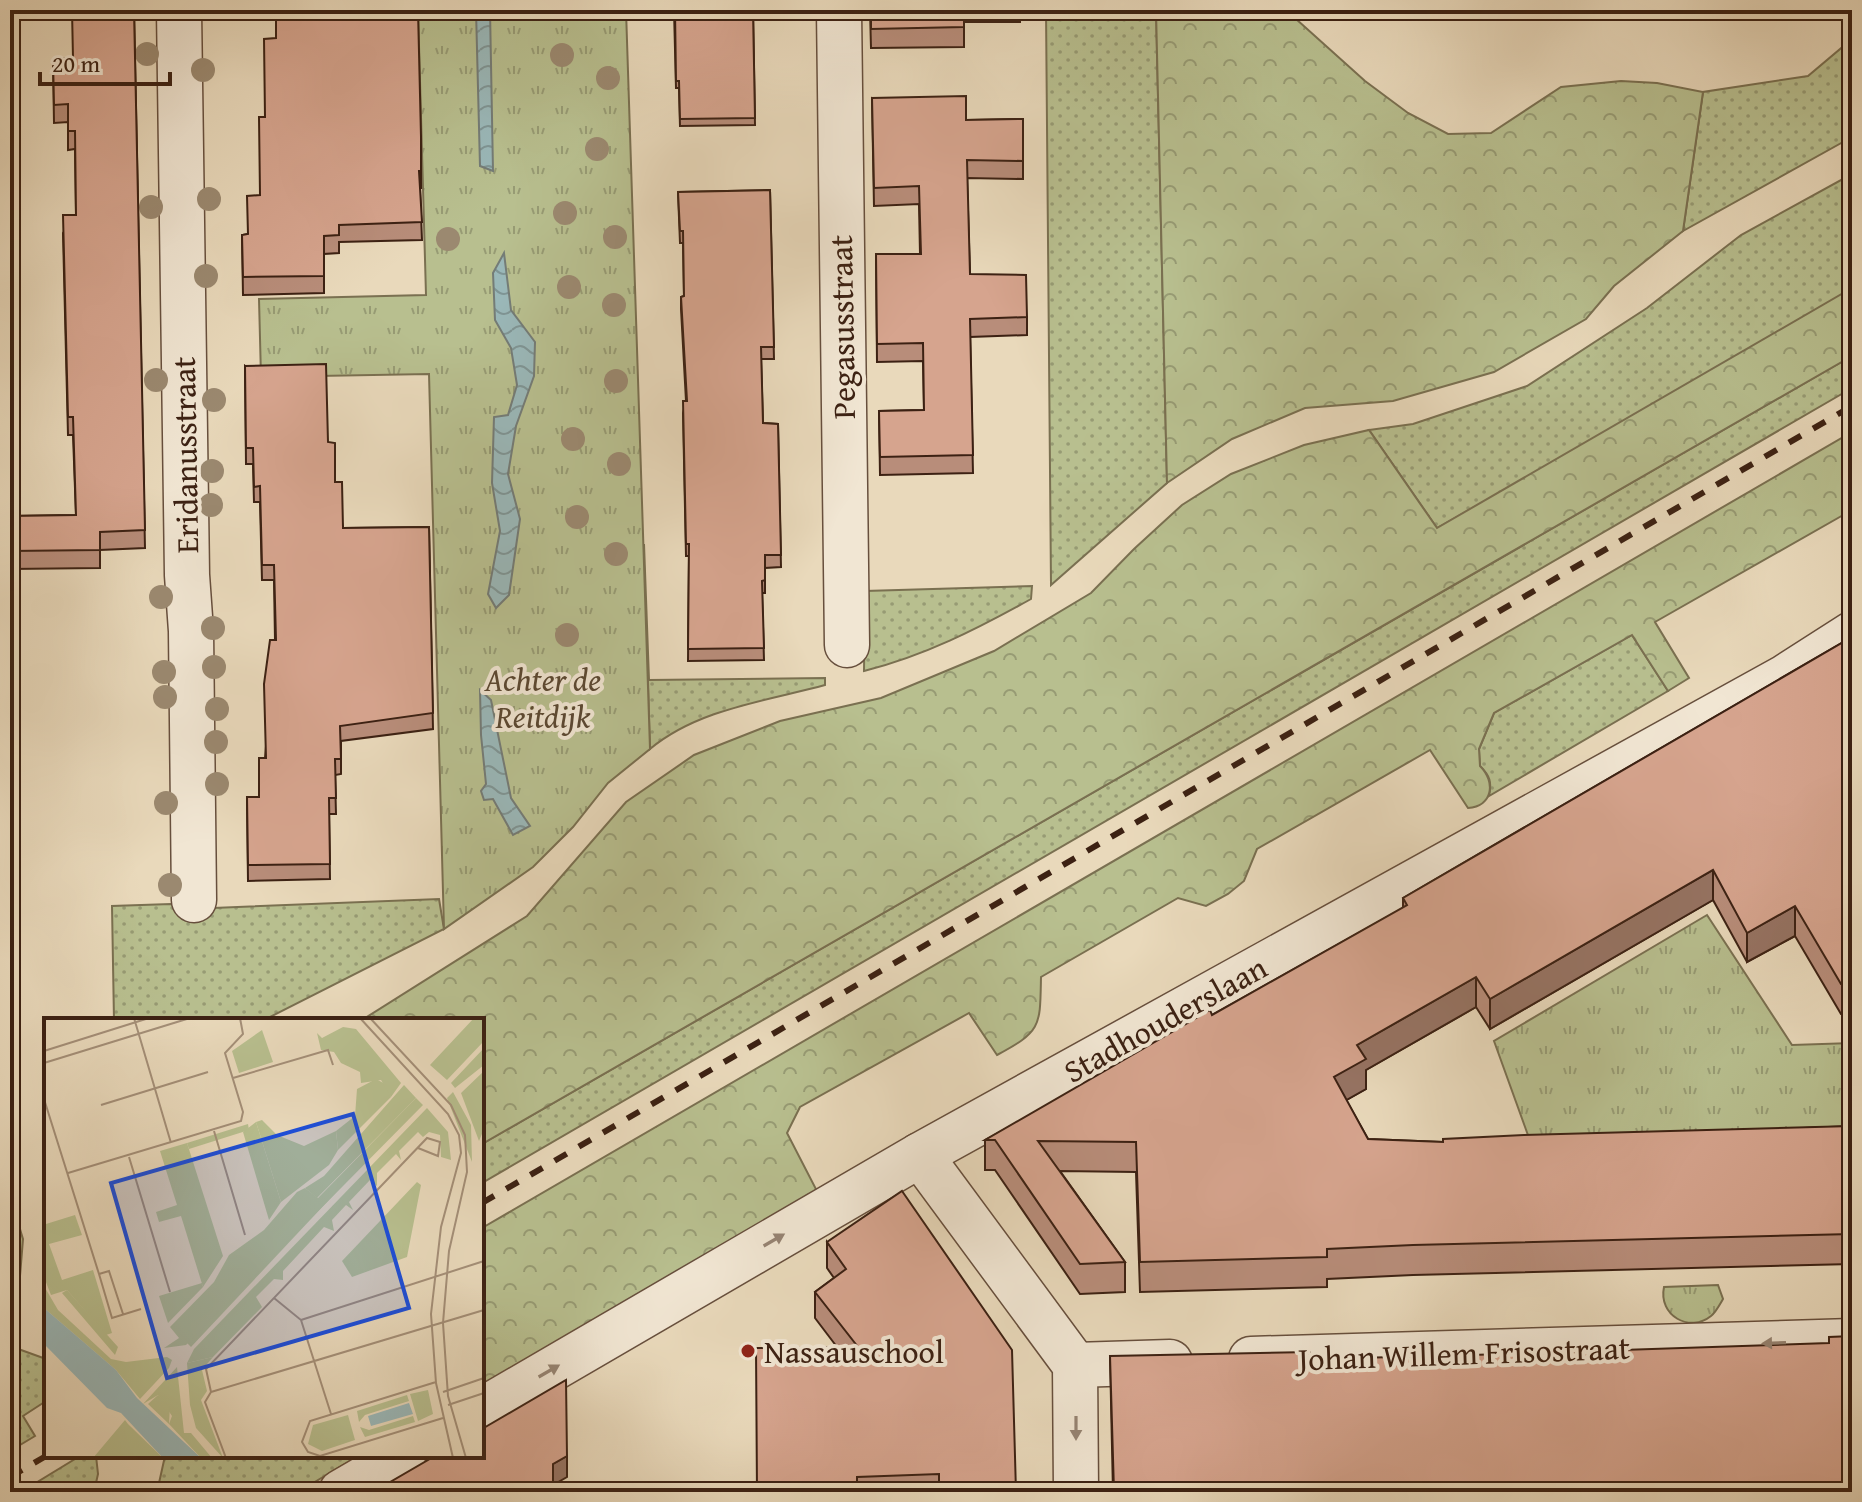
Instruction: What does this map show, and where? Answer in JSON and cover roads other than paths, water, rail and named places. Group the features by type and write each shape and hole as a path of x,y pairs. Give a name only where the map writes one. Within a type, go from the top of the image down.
{"street":[{"name":"Eridanusstraat","path":"179,10 194,900"},
{"name":"Pegasusstraat","path":"839,10 847,645"},
{"name":"Stadhouderslaan","path":"484,1409 920,1155 1785,677 1852,634"},
{"path":"920,1155 1075,1365 1076,1492"},
{"name":"Johan Willem Frisostraat","path":"1075,1365 1852,1341"},
{"path":"341,1492 400,1458"}],"water":[{"path":"476,10 490,10 493,171 480,166"},
{"path":"504,253 511,310 535,342 534,376 516,426 508,474 520,519 509,595 496,608 488,594 500,531 492,483 494,417 508,415 517,385 511,348 495,320 493,273"},
{"path":"480,690 491,700 511,798 530,826 513,835 493,799 484,800 481,791 486,784"}],"railway":[{"path":"484,1202 1852,406"},
{"path":"10,1477 44,1457"}],"place":[{"name":"Nassauschool","path":"748,1351"}],"park label":[{"name":"Achter de Reitdijk","path":"543,698"}]}
